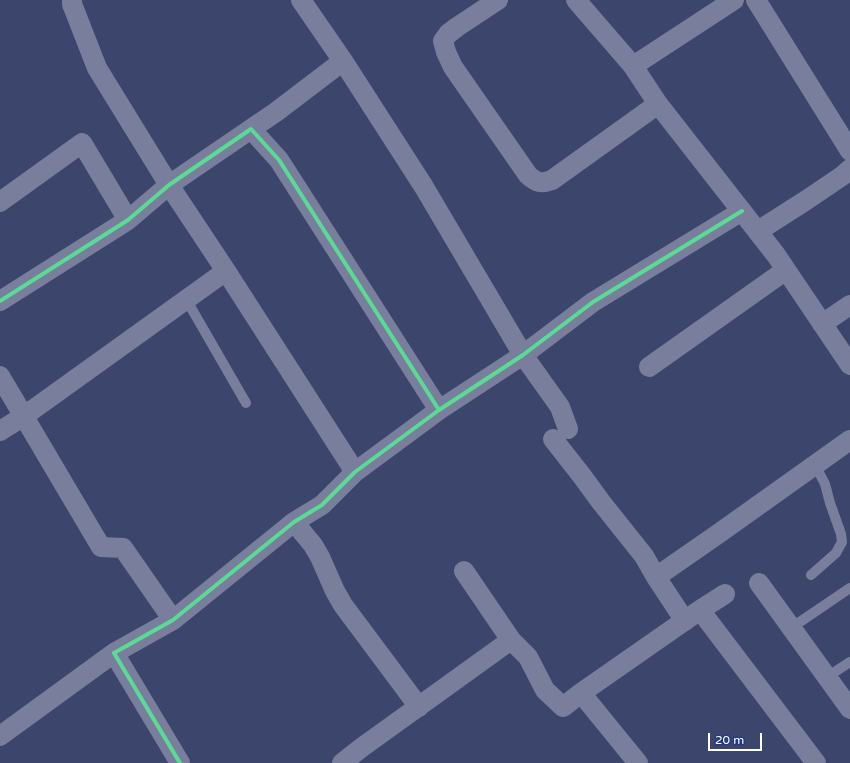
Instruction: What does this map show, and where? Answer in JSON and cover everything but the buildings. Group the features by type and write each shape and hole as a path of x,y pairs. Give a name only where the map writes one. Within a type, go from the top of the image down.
{"street":[{"path":"72,0 72,4 97,68 169,185 355,472"},
{"path":"302,0 424,187 523,355 560,407 561,434 582,476 644,556 656,577 692,616 816,763"},
{"path":"498,0 448,34 444,41 446,52 453,67 528,175 535,181 544,183 552,180 658,104"},
{"path":"576,0 633,66 658,104 758,231 850,365"},
{"path":"633,66 734,0"},
{"path":"756,0 850,151"},
{"path":"0,301 128,220 169,185 276,112 343,61"},
{"path":"251,129 279,160 439,410"},
{"path":"0,202 82,143 128,220"},
{"path":"758,231 806,201 847,178"},
{"path":"0,736 114,653 173,620 294,522 322,505 355,472 439,410 523,355 593,302 742,211"},
{"path":"649,367 786,270"},
{"path":"0,431 24,416 226,271"},
{"path":"822,324 850,305"},
{"path":"0,376 101,547 123,548 173,620"},
{"path":"656,577 850,440"},
{"path":"294,522 314,545 343,605 418,707"},
{"path":"464,571 511,640 528,657 545,690 563,707 725,594"},
{"path":"759,583 850,709"},
{"path":"342,763 511,640"},
{"path":"114,653 180,763"},
{"path":"581,693 638,763"}],"lane":[{"path":"186,299 246,403"},
{"path":"812,574 836,553 842,542 841,534 825,484 815,465"},
{"path":"791,628 850,588"},
{"path":"827,677 850,662"}],"cycle path":[{"path":"0,301 128,220 169,185 251,129 279,160 439,410"},
{"path":"180,763 114,653 173,620 294,522 322,505 355,472 439,410 523,355 593,302 742,211"}]}
